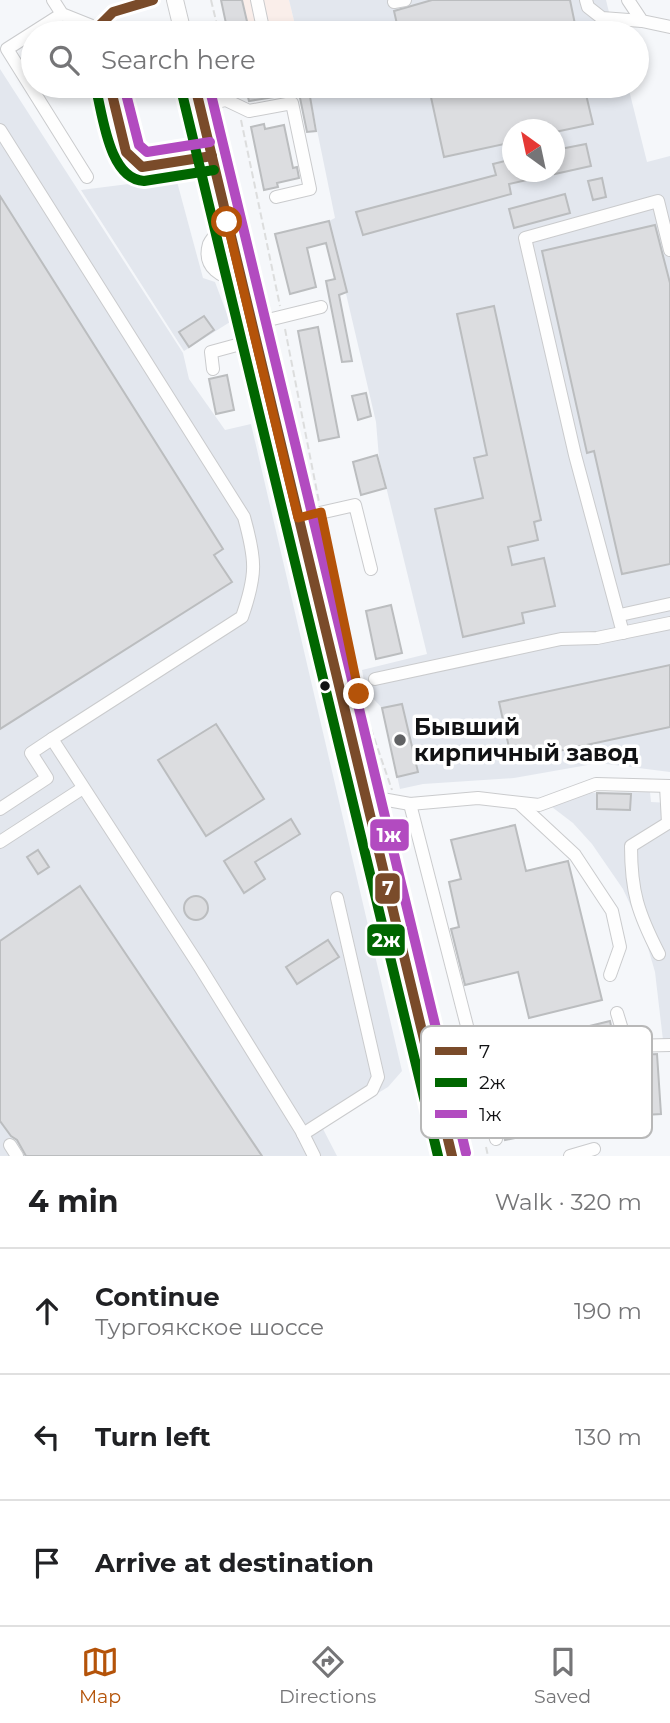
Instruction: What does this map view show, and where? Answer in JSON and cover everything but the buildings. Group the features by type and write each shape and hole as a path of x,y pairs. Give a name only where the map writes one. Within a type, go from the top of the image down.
{"main road":[{"path":"175,0 180,21"},
{"path":"198,98 421,1029"},
{"path":"448,1138 452,1156"}],"street":[{"path":"53,0 62,14 77,21"},
{"path":"106,21 113,12 153,0"},
{"path":"257,0 261,21"},
{"path":"586,0 588,7 602,18 642,21"},
{"path":"628,0 642,21"},
{"path":"51,21 62,14"},
{"path":"649,22 670,27"},
{"path":"21,40 7,49 21,71"},
{"path":"38,98 87,177"},
{"path":"113,98 125,152 142,167 212,156"},
{"path":"200,105 226,100 249,111 292,103 310,189 276,197"},
{"path":"0,130 244,517 253,550 253,585 242,617 31,753 47,778 0,809"},
{"path":"623,633 575,455 525,239 658,201 670,250"},
{"path":"227,222 209,243 209,260 215,273 226,279 241,281"},
{"path":"252,324 321,307"},
{"path":"213,369 211,352 256,340"},
{"path":"298,518 355,505 371,569"},
{"path":"620,615 670,604"},
{"path":"374,679 561,639 597,638 670,623"},
{"path":"52,740 200,967 314,1156"},
{"path":"366,803 382,799 410,804 478,798 539,805 596,784 668,786 668,823 631,846 631,876 639,915 659,954"},
{"path":"0,842 83,788"},
{"path":"519,803 575,855 611,911 620,947 610,975"},
{"path":"410,804 463,1026"},
{"path":"303,1134 372,1090 378,1077 337,898"},
{"path":"618,1013 621,1026"},
{"path":"652,1045 670,1045"},
{"path":"570,1156 594,1149"}],"path":[{"path":"211,0 216,21"},
{"path":"238,106 359,694 396,801"},
{"path":"488,1156 491,1141"}],"shaded area":[{"path":"221,0 289,0 294,21 225,21"},
{"path":"289,0 606,0 611,21 294,21"},
{"path":"0,69 183,353 189,379 225,430 251,424 402,1071 388,1087 322,1127 337,1156 0,1156"},
{"path":"310,98 631,98 647,162 670,156 670,772 599,763 514,778 423,784 400,789 382,708 366,691 362,670 427,654 379,458 376,422 329,221 335,218"},
{"path":"176,178 203,278 215,282 230,322 184,351 81,190"},
{"path":"650,792 651,802 670,803 670,1038 663,1040 655,972 644,934 623,889 592,844 573,823 552,807 580,793"}],"transit line":[{"name":"7","path":"104,21 113,12 153,0"},
{"name":"2ж","path":"98,98 115,158 132,178 144,181 214,170"},
{"name":"7","path":"113,98 126,152 142,167 212,156"},
{"name":"1ж","path":"127,98 139,145 147,152 210,142"},
{"name":"2ж","path":"183,98 421,1085"},
{"name":"7","path":"198,98 421,1027"},
{"name":"1ж","path":"212,98 435,1026"},
{"name":"2ж","path":"434,1138 438,1156"},
{"name":"7","path":"448,1138 452,1156"},
{"name":"1ж","path":"462,1138 466,1153"}],"place":[{"name":"Бывший кирпичный завод","path":"400,740"}],"route":[{"path":"227,222 298,518 321,512 359,694"}]}
